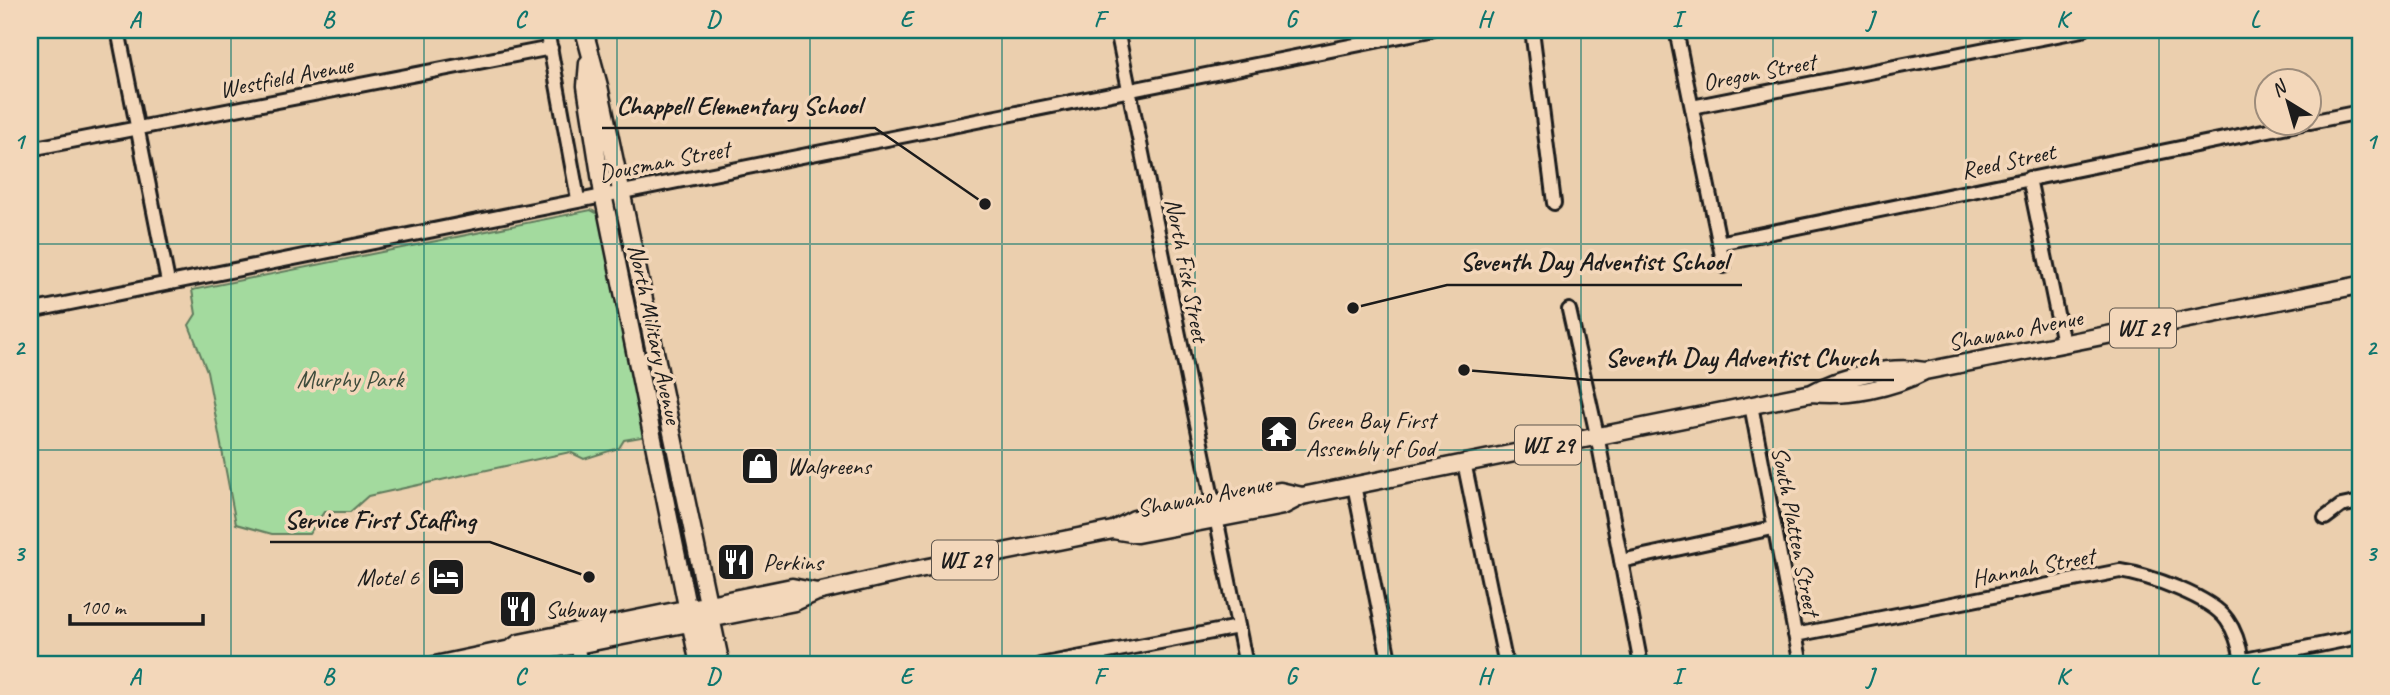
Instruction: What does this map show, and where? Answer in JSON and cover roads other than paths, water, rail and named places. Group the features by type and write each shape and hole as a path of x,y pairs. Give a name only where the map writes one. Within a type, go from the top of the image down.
{"main road":[{"name":"North Military Avenue","path":"584,30 622,191 700,612"},
{"name":"North Military Avenue","path":"589,52 586,86 603,194 658,462 700,612"},
{"name":"Shawano Avenue","path":"435,665 511,649 520,654 576,638 700,612 795,602 817,592 1113,530 1137,534 1214,511 1283,506 1302,496 1464,462 1812,393 1830,395 1861,391 1911,379 1925,371 2360,285"},
{"path":"699,665 700,612"},
{"path":"700,612 710,665"},
{"path":"700,612 721,665"}],"street":[{"path":"118,30 168,282"},
{"path":"547,30 578,199"},
{"name":"North Fisk Street","path":"1117,30 1246,665"},
{"name":"Dousman Street","path":"30,311 1430,30"},
{"path":"1532,30 1554,203"},
{"path":"1676,30 1724,267"},
{"name":"Oregon Street","path":"1692,107 2082,30"},
{"name":"Westfield Avenue","path":"30,149 551,48"},
{"name":"Reed Street","path":"2324,119 2360,112"},
{"name":"Reed Street","path":"1719,243 2254,133"},
{"path":"2029,178 2063,343"},
{"path":"1569,310 1597,435 1641,665"},
{"name":"South Platten Street","path":"1751,405 1801,665"},
{"path":"1464,462 1506,665"},
{"path":"1354,485 1390,665"},
{"path":"2325,518 2341,506 2360,502"},
{"path":"1621,561 1773,528"},
{"name":"Hannah Street","path":"1795,635 2120,571 2138,573 2204,601 2227,619 2242,661"},
{"path":"1040,665 1238,626"},
{"path":"2220,665 2349,639 2360,632"},
{"path":"576,638 582,665"}],"place":[{"name":"Chappell Elementary School","path":"985,204"},
{"name":"Seventh Day Adventist School","path":"1353,308"},
{"name":"Seventh Day Adventist Church","path":"1464,370"},
{"name":"Green Bay First Assembly of God","path":"1279,434"},
{"name":"Walgreens","path":"760,466"},
{"name":"Perkins","path":"736,562"},
{"name":"Motel 6","path":"446,577"},
{"name":"Service First Staffing","path":"589,577"},
{"name":"Subway","path":"518,609"}],"park label":[{"name":"Murphy Park","path":"350,379"}]}
